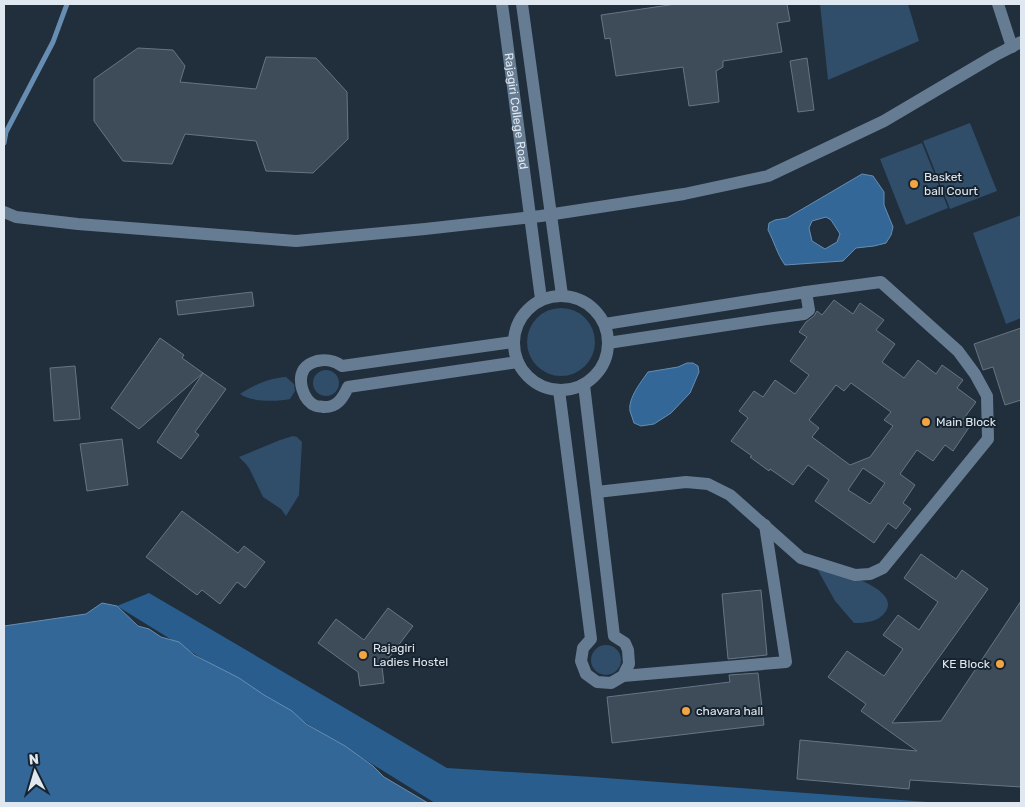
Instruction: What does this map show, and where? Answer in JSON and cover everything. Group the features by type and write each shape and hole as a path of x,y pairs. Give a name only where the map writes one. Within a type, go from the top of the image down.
{"street":[{"name":"Rajagiri College Road","path":"502,4 541,299"},
{"name":"Rajagiri College Road","path":"522,4 562,295"},
{"path":"4,212 16,216 78,224 296,241 530,217 684,194 768,176 884,121 1016,45 998,4"},
{"path":"597,492 686,482 708,484 730,495 801,558 855,575 870,574 883,568 988,439 987,396 975,374 958,351 881,282 605,324"},
{"path":"608,344 804,314 809,310 806,292"},
{"path":"562,295 572,297 591,306 605,324 608,344 603,364 590,380 584,384 570,389 547,388 530,379 518,362 513,342 518,321 532,305 541,299 562,295"},
{"path":"513,342 342,366 334,361 312,362 304,368 301,377 302,391 315,406 329,407 337,404 344,396 348,387 518,362"},
{"path":"584,384 614,636 624,643 628,650 629,664 623,676"},
{"path":"559,390 591,638 584,648 581,661 586,674 597,682 611,683 623,676 786,662 765,525"}],"shaded area":[{"path":"820,4 908,4 919,41 828,80"},
{"path":"970,123 997,191 950,209 923,141"},
{"name":"Basket ball Court","path":"922,143 948,208 906,225 880,159"},
{"path":"862,174 873,176 884,192 884,205 893,227 886,243 856,248 843,261 785,265 768,230 769,223 787,218","holes":["826,217 831,220 840,234 837,242 825,249 812,241 809,228 812,221"]},
{"path":"1021,215 1021,318 1006,324 973,233"},
{"path":"561,308 574,311 585,318 592,329 595,342 592,355 585,366 574,373 561,376 548,373 537,366 530,355 527,342 530,329 537,318 548,311"},
{"path":"687,363 693,363 698,366 699,372 690,393 671,413 654,424 641,426 634,423 630,411 631,401 648,372 678,367"},
{"path":"326,370 335,374 339,383 335,392 326,396 317,392 313,383 317,374"},
{"path":"286,377 294,384 295,391 290,399 264,401 250,399 240,394 262,382"},
{"path":"293,436 302,442 299,495 286,516 281,509 263,497 249,468 239,457"},
{"path":"815,565 848,575 874,587 883,594 888,602 886,611 876,620 854,623 835,601"},
{"path":"149,593 447,768 942,803 435,803 117,606"},
{"path":"102,603 117,606 138,626 149,629 161,637 179,642 194,655 239,678 292,711 306,724 345,746 373,766 384,777 428,803 4,803 4,626 86,614"},
{"path":"606,645 617,649 621,660 617,671 606,675 595,671 591,660 595,649"}],"building":[{"path":"676,4 787,4 790,21 777,23 782,52 723,61 723,67 716,71 719,102 689,106 683,67 616,76 610,38 605,39 601,15"},
{"path":"138,48 173,50 185,66 180,82 256,89 266,57 316,58 347,92 348,139 313,173 266,171 256,141 185,134 172,164 123,161 94,121 94,79"},
{"path":"807,58 814,110 798,112 790,61"},
{"path":"252,292 254,306 178,315 176,301"},
{"name":"Main Block","path":"834,300 853,314 860,303 884,320 876,330 895,344 882,362 904,378 918,360 936,374 942,365 963,380 957,388 976,402 962,421 970,426 953,451 945,445 933,461 917,450 900,474 915,485 903,503 911,509 896,529 888,523 874,543 815,501 829,480 808,465 793,485 770,469 769,471 731,441 748,418 739,411 754,391 763,397 775,380 795,394 809,375 790,361 807,337 799,332 817,311 822,315","holes":["851,383 891,412 884,420 893,426 870,457 850,465 812,437 819,428 809,420 836,385 844,391","863,468 885,483 870,504 848,490"]},
{"path":"1021,328 1021,400 1005,405 993,367 983,370 974,344"},
{"path":"160,338 184,355 182,358 203,373 139,429 111,408"},
{"path":"75,366 80,419 54,421 50,368"},
{"path":"203,373 226,389 195,432 199,435 181,459 157,442"},
{"path":"122,439 128,485 87,491 80,444"},
{"path":"182,511 238,553 244,546 265,562 245,588 237,582 220,604 202,590 197,595 146,557"},
{"name":"KE Block","path":"921,554 956,579 962,570 988,589 892,723 941,721 1021,601 1021,787 910,780 909,789 797,779 800,740 917,751 861,711 866,704 828,677 847,651 884,676 903,649 883,635 898,615 919,630 938,602 904,578"},
{"path":"761,590 767,655 728,659 722,594"},
{"name":"Rajagiri Ladies Hostel","path":"388,608 413,626 382,667 384,683 360,686 358,672 318,643 336,619 364,640"},
{"name":"chavara hall","path":"758,673 764,725 612,743 607,697 730,682 729,675"}],"waterway":[{"path":"4,143 6,132 53,42 67,4"}],"place":[{"name":"Basket ball Court","path":"914,184"},
{"name":"Main Block","path":"926,422"},
{"name":"Rajagiri Ladies Hostel","path":"363,655"},
{"name":"KE Block","path":"1000,664"},
{"name":"chavara hall","path":"686,711"}]}
